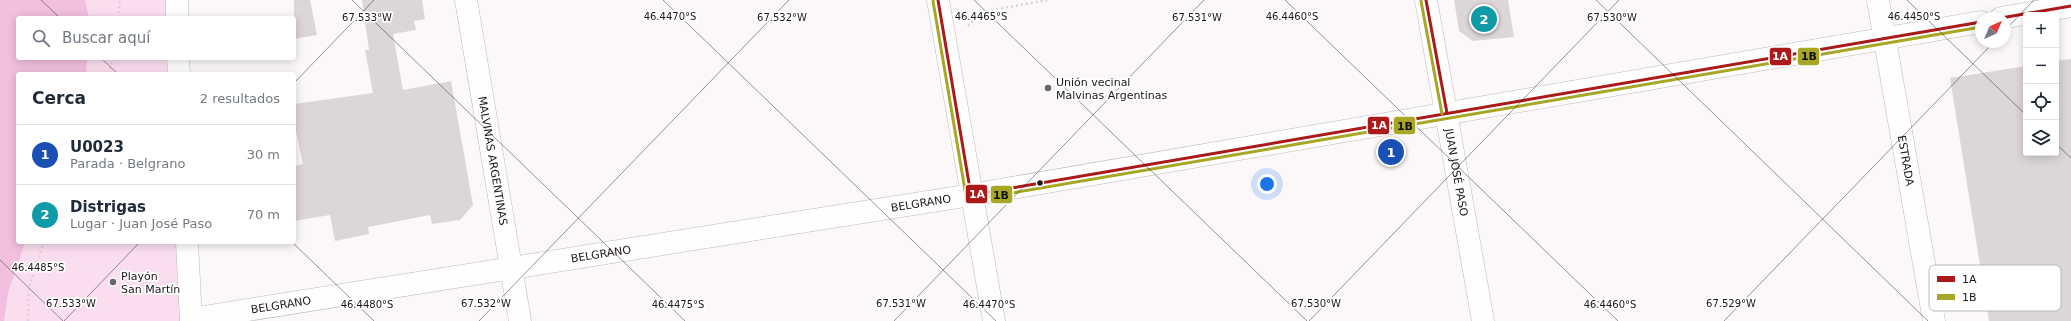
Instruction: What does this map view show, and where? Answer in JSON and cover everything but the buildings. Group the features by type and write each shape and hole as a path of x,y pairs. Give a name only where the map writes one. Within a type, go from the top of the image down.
{"street":[{"path":"176,16 177,0"},
{"name":"MALVINAS ARGENTINAS","path":"466,0 520,321"},
{"path":"938,0 994,321"},
{"name":"JUAN JOSÉ PASO","path":"1426,0 1483,321"},
{"name":"ESTRADA","path":"1878,0 1929,293"},
{"path":"2011,16 2071,6"},
{"name":"BELGRANO","path":"191,320 971,195 1975,23"},
{"path":"178,60 179,72"},
{"path":"187,244 191,320"},
{"name":"ESTRADA","path":"1932,311 1934,321"}],"path":[{"path":"118,16 120,0"},
{"path":"964,30 980,12 1048,0"},
{"path":"109,72 112,60"},
{"path":"28,321 29,287 43,244"}],"shaded area":[{"path":"0,0 177,0 177,16 16,16 16,60 178,60 179,72 16,72 16,244 187,244 191,321 0,321"},
{"path":"0,0 85,0 89,16 16,16 16,60 87,60 86,72 16,72 16,244 24,244 8,293 4,321 0,321"}],"transit line":[{"name":"1A","path":"938,0 971,195 1975,23"},
{"name":"1A","path":"1426,0 1447,113"},
{"name":"1B","path":"933,1 966,196 971,200 1975,28"},
{"name":"1B","path":"1421,1 1442,114"},
{"name":"1A","path":"2011,16 2071,6"}],"place":[{"name":"Distrigas","path":"1484,19"},
{"name":"Unión vecinal Malvinas Argentinas","path":"1048,88"},
{"name":"U0023","path":"1391,152"},
{"name":"Playón San Martín","path":"113,282"}]}
